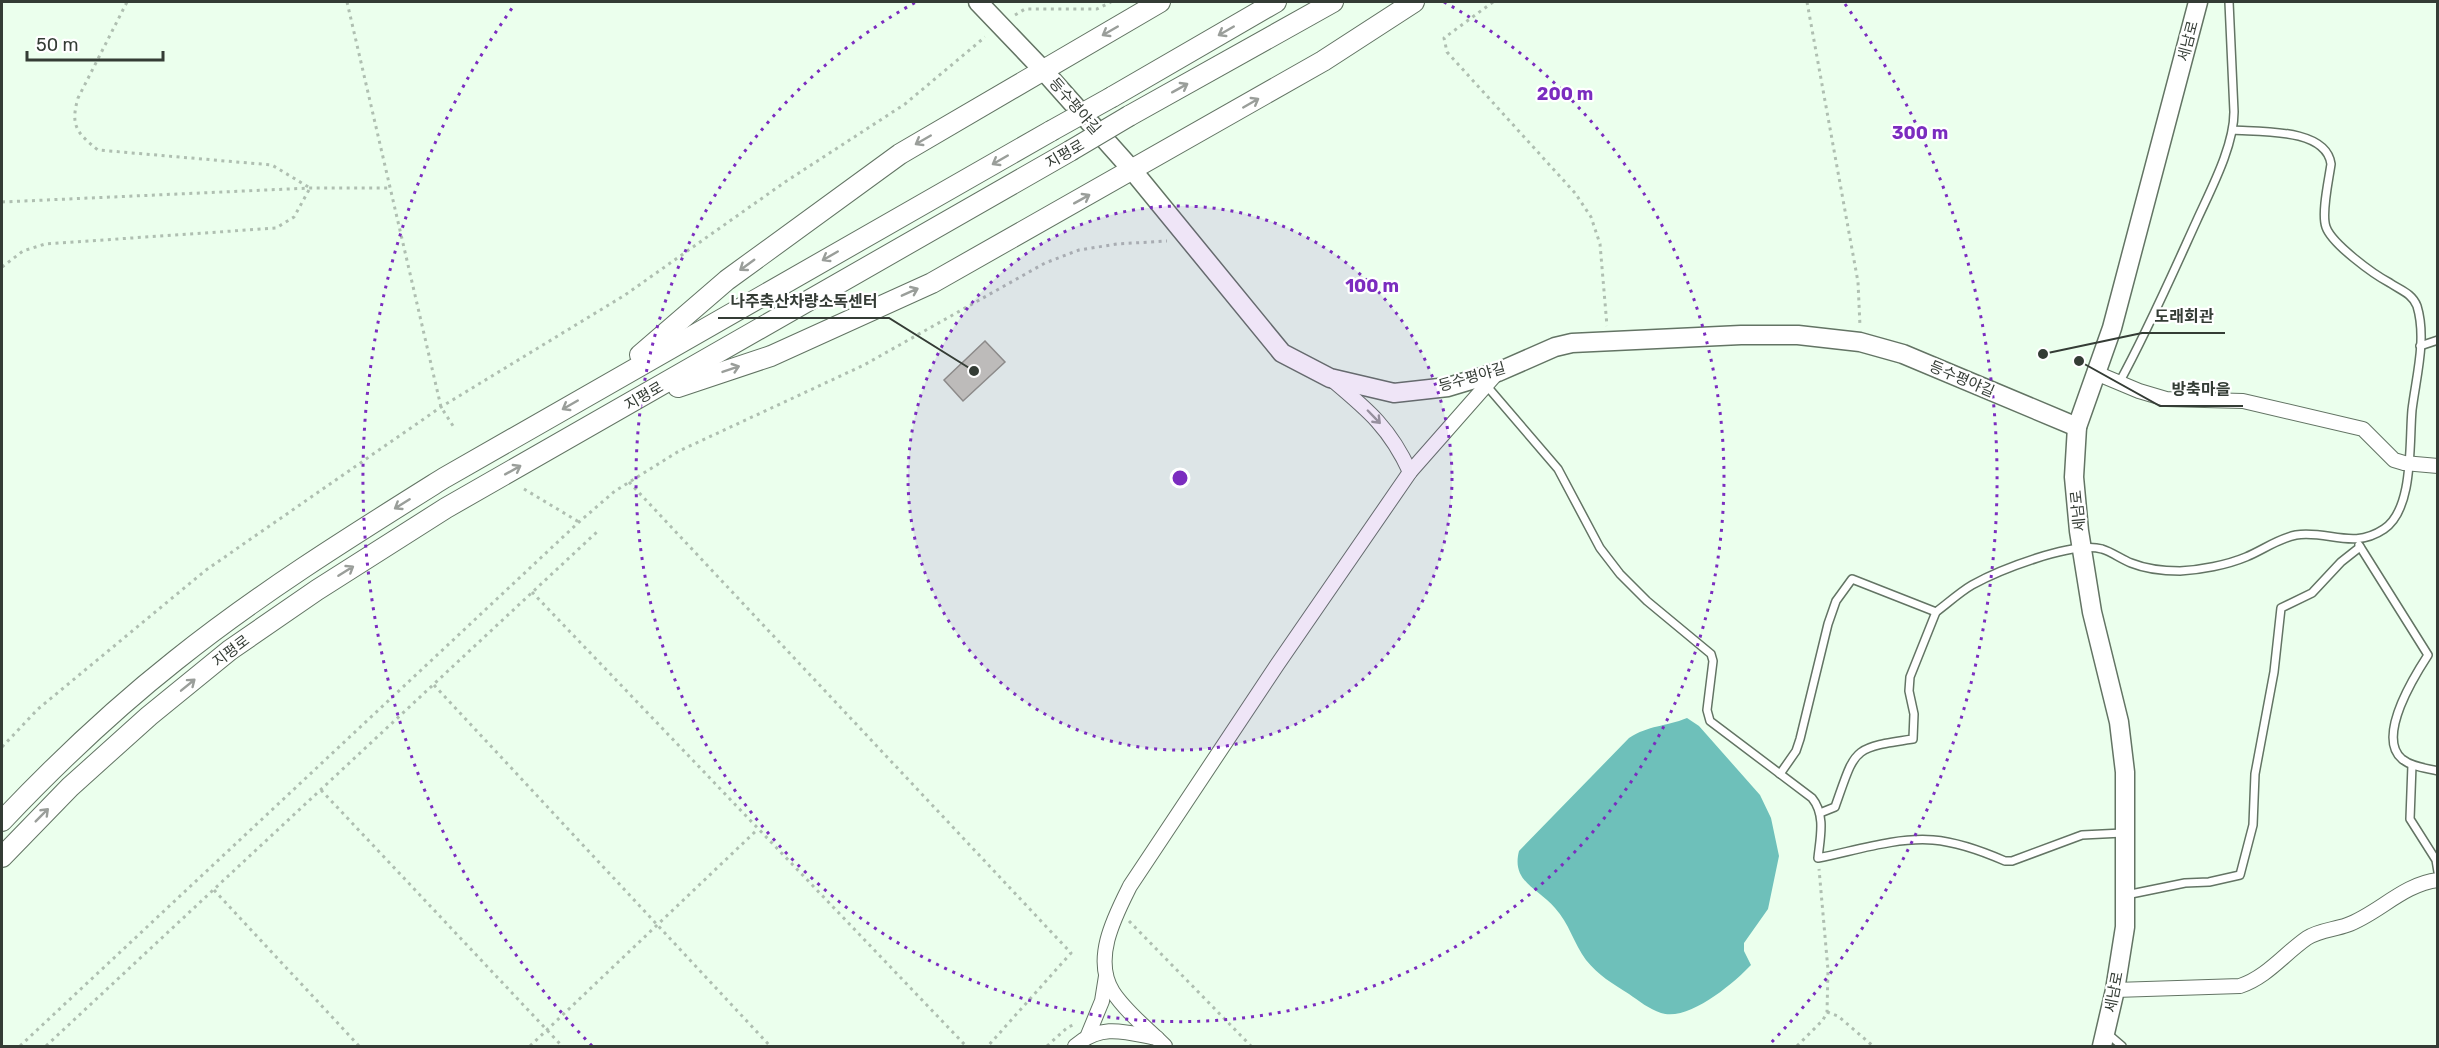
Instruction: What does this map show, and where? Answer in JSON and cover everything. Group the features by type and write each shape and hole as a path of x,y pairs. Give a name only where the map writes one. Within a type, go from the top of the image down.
{"main road":[{"path":"601,387 727,280 900,154 1160,2"},
{"name":"지평로","path":"2,821 92,731 176,660 263,595 444,478 1276,2"},
{"name":"지평로","path":"2,856 70,787 131,732 230,650 317,590 446,508 1129,116 1333,2"},
{"path":"636,401 771,356 932,283 1323,61 1414,2"}],"street":[{"name":"등수평야길","path":"978,2 1043,70 1132,171 1282,353 1330,378 1394,393 1448,387 1492,378 1555,348 1572,343 1741,335 1797,335 1860,342 1903,354 2078,427"},
{"name":"세남로","path":"2104,1039 2125,927 2125,772 2119,722 2092,612 2082,549 2074,477 2078,427 2112,328 2198,2"},
{"path":"2096,373 2166,399 2243,401 2363,429 2394,460 2438,466"},
{"path":"1330,378 1363,405 1385,428 1398,444 1410,472"},
{"path":"1075,1047 1088,1035 1102,1001 1106,943 1117,911 1130,886 1410,472 1492,378"},
{"path":"2115,990 2248,984 2261,977 2310,937 2327,929 2346,926 2410,889 2429,881 2438,880"},
{"path":"1106,968 1112,991 1161,1042"},
{"path":"1088,1035 1105,1031 1121,1031 1161,1042"}],"lane":[{"path":"2120,383 2151,324 2213,183 2233,130 2229,2"},
{"path":"2126,895 2240,875 2253,825 2255,774 2274,672 2281,608 2312,593 2358,543 2378,533 2396,519 2411,464 2412,411 2420,346 2418,313 2413,298 2358,262 2329,233 2324,218 2331,164 2330,156 2326,151 2310,138 2291,134 2233,130"},
{"path":"2420,346 2438,340"},
{"path":"1492,378 1558,469 1591,533 1620,574 1647,601 1711,654 1713,661 1707,710 1710,721 1812,798 1820,813 1818,858 1897,843 1931,840 1952,843 2005,861 2012,861 2082,835 2126,833"},
{"path":"1820,813 1835,807 1847,772 1857,754 1875,744 1913,739 1914,714 1909,691 1910,677 1936,612 1971,585 2048,553 2082,549 2100,549 2139,566 2156,570 2181,571 2243,559 2277,540 2296,535 2310,534 2358,543 2428,655 2409,685 2396,721 2394,735 2397,752 2400,758 2412,765 2438,771"},
{"path":"1780,774 1796,751 1825,635 1836,602 1852,579 1936,612"},
{"path":"2412,765 2410,819 2436,860 2438,872"},
{"name":"세남로","path":"2104,1039 2122,1047"}],"path":[{"path":"127,2 78,98 73,116 80,135 98,150 272,165 310,188"},
{"path":"347,2 441,407 455,429"},
{"path":"2,747 38,709 206,570 441,407 625,295 785,182 905,104 999,25 1025,9 1097,9 1111,2"},
{"path":"1494,2 1444,38 1446,52 1575,194 1591,217 1600,244 1608,340"},
{"path":"1807,2 1858,282 1861,309 1860,342"},
{"path":"2,267 23,251 45,244 276,228 294,217 310,188"},
{"path":"2,202 310,188 389,188"},
{"path":"20,1047 579,522 629,482 679,451 864,365 1045,263 1079,250 1117,244 1189,240"},
{"path":"629,482 1071,953 988,1047"},
{"path":"524,489 579,522"},
{"path":"46,1047 599,530"},
{"path":"532,592 966,1047"},
{"path":"434,685 770,1047"},
{"path":"321,790 562,1047"},
{"path":"530,1047 758,829"},
{"path":"1797,1047 1827,1012 1828,970 1818,858"},
{"path":"214,890 359,1047"},
{"path":"1117,911 1151,942 1251,1047"},
{"path":"1827,1012 1839,1016 1873,1047"}],"water":[{"path":"1687,718 1699,726 1760,795 1771,818 1779,856 1768,909 1744,943 1744,951 1751,965 1709,1000 1684,1012 1672,1014 1661,1013 1648,1007 1596,970 1582,954 1560,914 1522,877 1518,862 1519,851 1629,738 1643,731"}],"building":[{"path":"985,341 1005,362 963,401 944,380"}],"place":[{"name":"도래회관","path":"2043,354"},
{"name":"방축마을","path":"2079,361"},
{"name":"나주축산차량소독센터","path":"974,371"}]}
